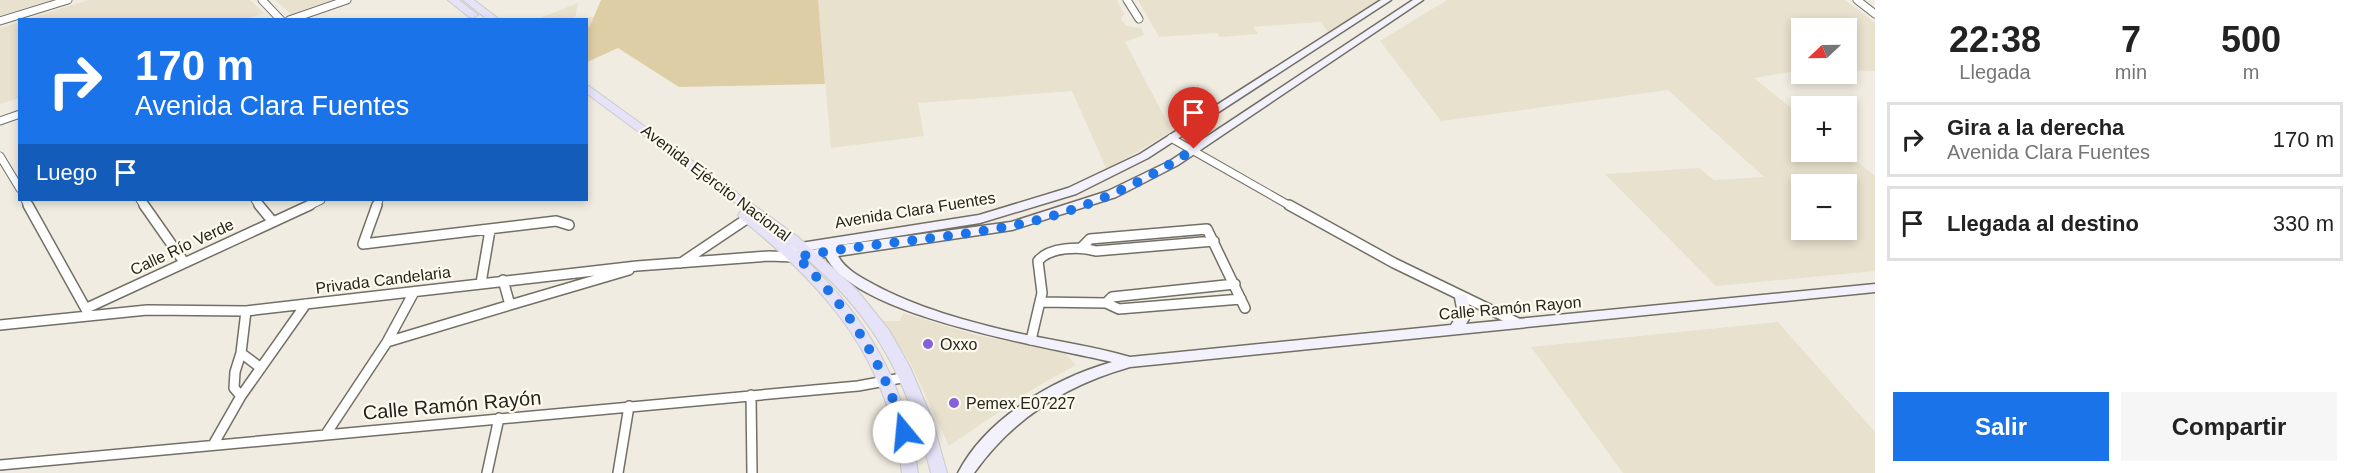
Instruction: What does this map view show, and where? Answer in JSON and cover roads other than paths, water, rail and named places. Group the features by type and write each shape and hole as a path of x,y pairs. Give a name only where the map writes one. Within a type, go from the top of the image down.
{"main road":[{"path":"453,0 477,18"},
{"path":"468,0 492,18"},
{"path":"480,0 504,18"},
{"name":"Avenida Ejército Nacional","path":"588,89 800,251 869,315 897,356 907,377 925,420 939,473"},
{"name":"Avenida Ejército Nacional","path":"588,98 748,218 800,251 869,347 886,381 904,432 910,473"}],"street":[{"path":"0,21 68,0"},
{"path":"262,0 279,18"},
{"path":"295,18 347,0"},
{"path":"1127,0 1138,19"},
{"name":"Avenida Clara Fuentes","path":"800,251 952,224 1037,204 1113,173 1172,138 1386,0"},
{"name":"Avenida Clara Fuentes","path":"828,247 972,233 1012,226 1112,194 1148,178 1194,149 1419,0"},
{"path":"1857,0 1875,14"},
{"path":"0,121 18,115"},
{"path":"1172,138 1330,229 1461,298 1518,323"},
{"path":"0,156 18,186"},
{"path":"26,201 87,311"},
{"path":"141,201 184,262"},
{"path":"256,201 273,222"},
{"name":"Calle Río Verde","path":"87,311 184,262 319,201"},
{"path":"380,201 363,244 556,221 565,222 568,225"},
{"path":"680,263 748,218"},
{"path":"1082,247 1090,239 1204,228 1209,230 1245,308"},
{"path":"481,283 490,230"},
{"path":"1031,340 1042,293 1039,258 1043,255 1082,247 1094,251 1214,241"},
{"path":"828,247 841,269 878,291 1002,334 1111,355 1130,362"},
{"name":"Privada Candelaria","path":"0,325 87,311 246,311 503,280 637,266 770,256 800,251"},
{"path":"387,342 615,276 637,266"},
{"path":"503,280 510,305"},
{"path":"1106,303 1112,297 1235,284"},
{"name":"Calle Ramón Rayon","path":"966,473 989,441 1036,402 1081,376 1130,362 1872,289"},
{"path":"326,434 387,342 414,292"},
{"path":"1455,330 1465,314 1461,298"},
{"path":"1040,302 1106,303 1119,309 1241,299"},
{"path":"213,445 241,396 306,304"},
{"path":"241,396 234,388 234,372 241,353 246,311"},
{"path":"241,353 261,368"},
{"name":"Calle Ramón Rayón","path":"0,465 751,395 907,377"},
{"path":"751,395 752,473"},
{"path":"618,473 629,406"},
{"path":"487,473 499,418"}],"place":[{"name":"Oxxo","path":"928,344"},
{"name":"Pemex E07227","path":"954,403"}]}
